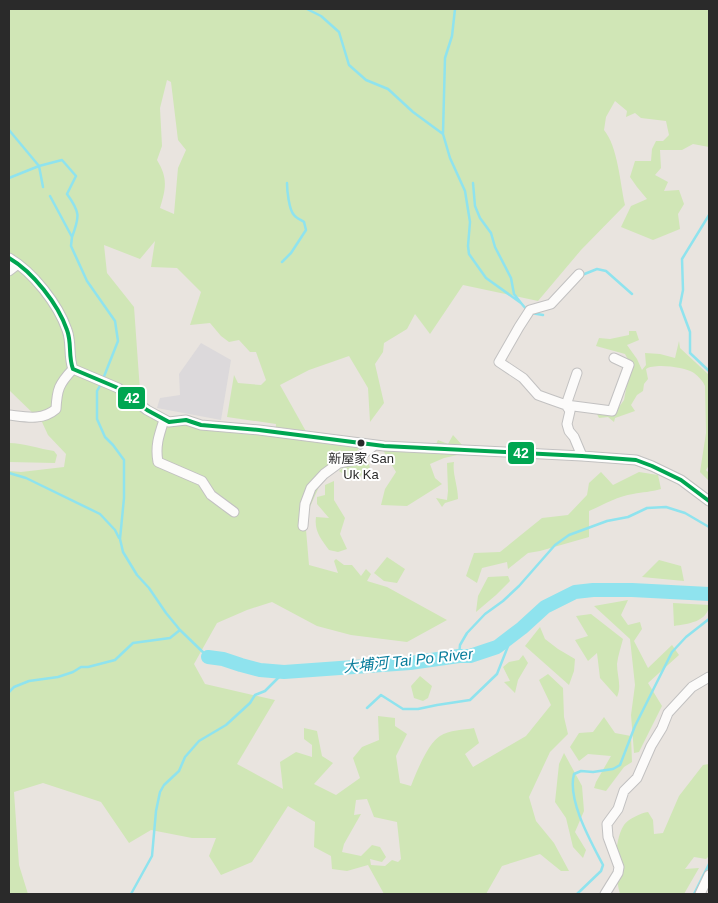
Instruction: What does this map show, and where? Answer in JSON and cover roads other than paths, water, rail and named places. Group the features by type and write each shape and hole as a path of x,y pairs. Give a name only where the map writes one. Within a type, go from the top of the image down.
{"street":[{"path":"9,258 30,274 51,300 69,338 70,361 73,369 118,388 147,410 169,422 186,420 201,425 259,430 376,445 582,456 643,462 681,480 709,501"},
{"path":"9,271 18,264"},
{"path":"578,274 551,304 529,313 518,327 499,362 523,378 538,394 566,405 612,412 629,365 614,358"},
{"path":"9,414 34,418 50,415 56,409 57,393 61,382 73,369"},
{"path":"566,405 577,374"},
{"path":"566,405 570,411 569,431 574,437 582,456"},
{"path":"164,420 156,450 158,462 202,481 210,495 234,512"},
{"path":"303,526 305,504 311,488 324,474 340,463 355,460 376,445"},
{"path":"605,894 618,873 619,867 608,837 607,824 618,809 624,791 637,778 668,713 692,687 709,677"},
{"path":"700,894 709,875"}],"waterway":[{"path":"307,9 321,16 339,32 349,65 366,80 388,89 413,112 443,134 450,158 465,191 470,222 469,254 486,278 521,303 527,310"},
{"path":"443,133 445,58 452,36 455,9"},
{"path":"9,130 39,166 43,187"},
{"path":"9,178 39,166 62,160 76,176 67,194 77,214 72,237"},
{"path":"282,262 291,253 306,230 304,222 292,212 287,183"},
{"path":"473,183 475,206 480,218 491,233 495,247 511,278 514,294 521,303"},
{"path":"50,196 72,237 71,246 87,281 115,321 118,341 103,379"},
{"path":"709,215 682,259 683,290 680,305 690,332 690,353 709,371"},
{"path":"582,275 597,269 606,271 632,294"},
{"path":"531,313 543,315"},
{"path":"101,384 97,391 97,419 105,437 124,460 124,498 120,539 123,552 137,575 149,588 166,613 180,630 208,657"},
{"path":"9,473 26,478 100,514 115,530 119,538"},
{"path":"459,656 460,645 467,633 485,614 519,586 555,545 569,535 607,521 628,517 647,508 666,507 685,513 709,527"},
{"name":"大埔河 Tai Po River","path":"208,657 223,659 260,670 284,672 410,663 470,656 497,647 545,607 575,592 632,590 709,594"},
{"path":"577,894 601,871 603,865 581,821 574,796 574,774 581,771 593,772 613,769 620,765 635,726 672,652 686,637 709,619"},
{"path":"9,692 14,687 29,681 58,677 81,667 115,660 133,643 170,638 180,630"},
{"path":"367,708 381,695 403,709 418,709 470,700 497,674 512,636"},
{"path":"131,894 152,856 156,811 160,792 164,785 179,771 185,757 199,741 226,725 250,703 255,695 265,691 284,672"},
{"path":"694,894 709,864"}],"place":[{"name":"新屋家 San Uk Ka","path":"361,443"}]}
